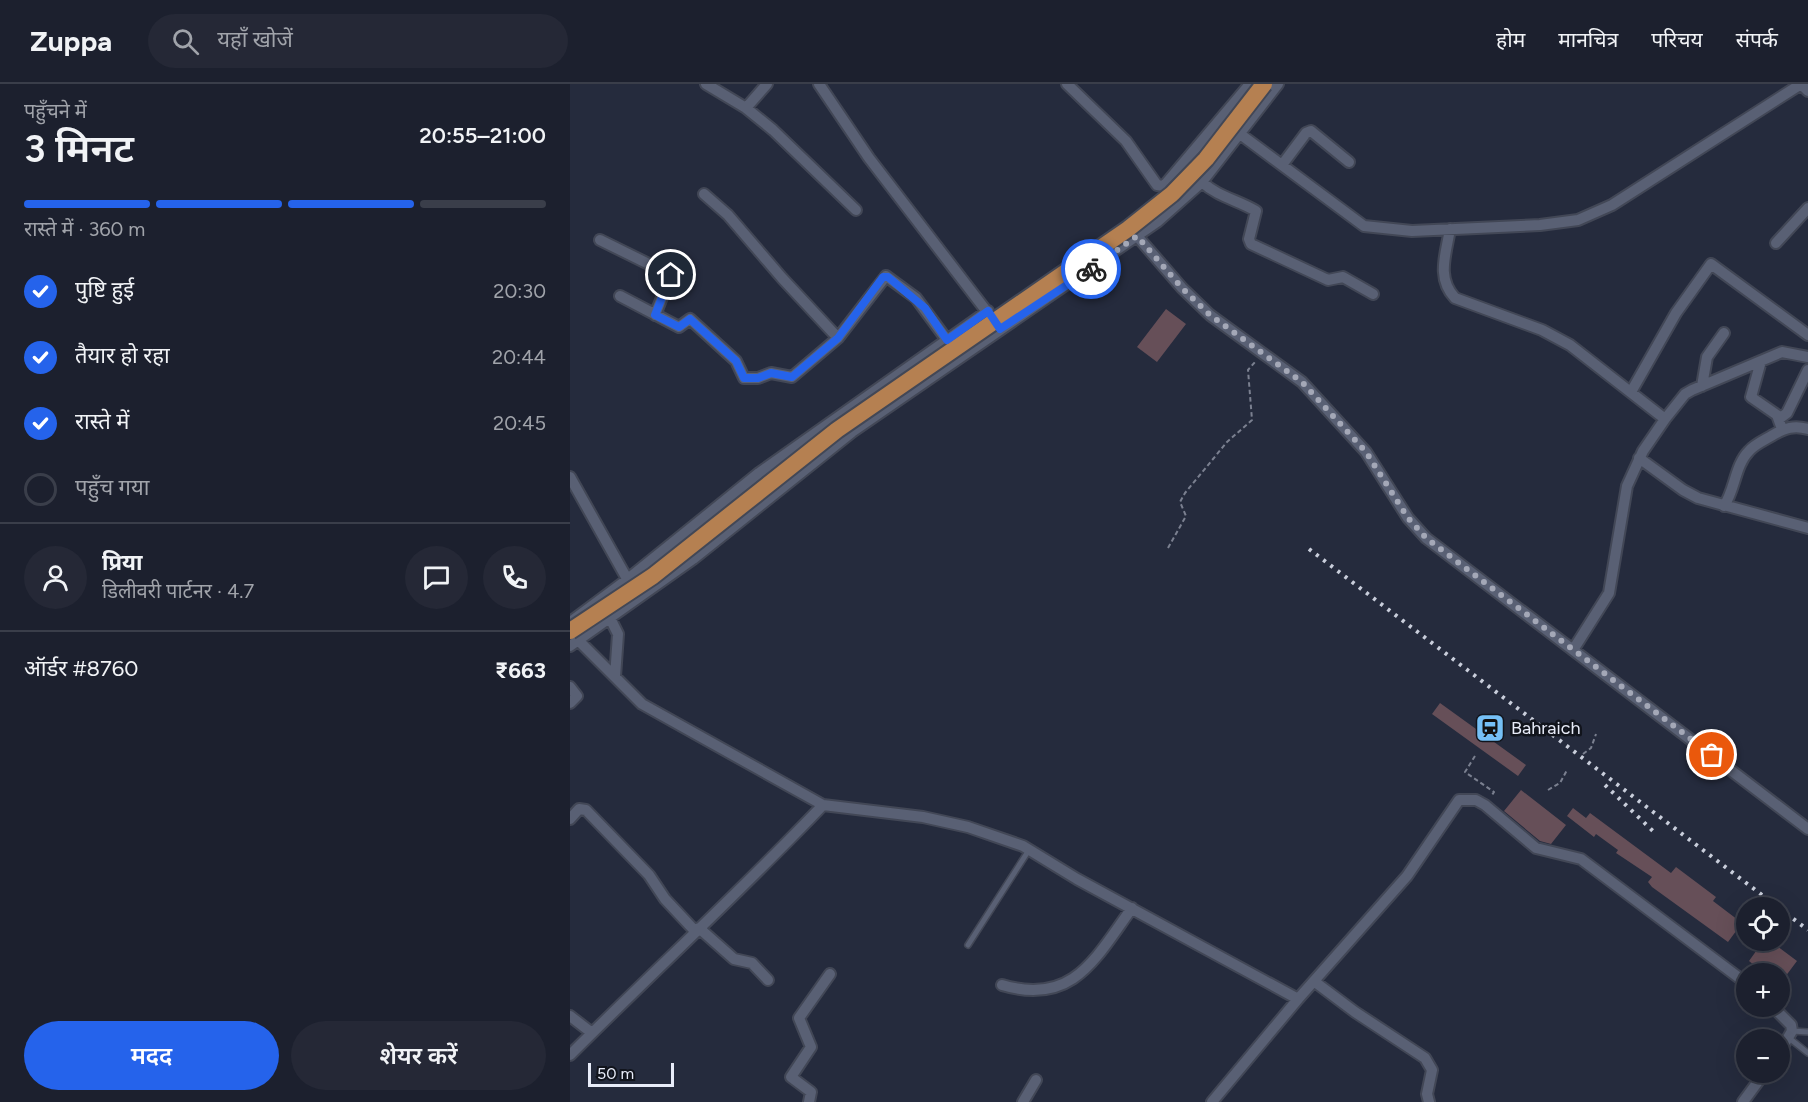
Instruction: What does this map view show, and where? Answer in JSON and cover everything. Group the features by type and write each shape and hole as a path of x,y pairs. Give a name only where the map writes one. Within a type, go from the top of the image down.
{"main road":[{"path":"573,639 837,430 1128,229 1172,194 1206,159 1264,84"}],"street":[{"path":"706,84 746,108 856,210"},
{"path":"746,108 767,84"},
{"path":"819,84 882,175 1000,329"},
{"path":"1067,84 1126,141 1157,185 1164,186 1250,84"},
{"path":"1278,84 1202,182 1137,236 852,432 693,559 610,618 573,639 642,704 823,805 922,817 968,827 1029,849 1298,999"},
{"path":"1240,134 1364,226 1412,231 1540,225 1578,220 1612,205 1798,86 1803,86 1808,91"},
{"path":"1282,165 1306,133 1311,131 1349,162"},
{"path":"1202,182 1213,192 1257,211 1249,239 1251,244 1328,280 1343,278 1372,294"},
{"path":"704,194 728,215 838,338"},
{"path":"1776,243 1808,208"},
{"path":"1450,229 1443,274 1447,290 1455,298 1474,308 1542,330 1570,345 1665,419"},
{"path":"1137,236 1189,295 1210,315 1302,382 1366,452 1408,518 1426,538 1808,830"},
{"path":"600,240 671,275 655,315"},
{"path":"1631,392 1680,308 1711,264 1808,335"},
{"path":"620,296 679,327 690,319 736,361 744,378 752,379 771,373 792,377 838,338 886,276 925,308 947,340"},
{"path":"570,622 628,579 759,473 988,311"},
{"path":"1702,386 1707,357 1724,333"},
{"path":"1573,650 1609,592 1623,503 1639,458 1685,394 1782,352 1808,357"},
{"path":"1761,362 1751,397 1781,424 1808,429"},
{"path":"1724,506 1730,498 1746,454 1781,424 1808,370"},
{"path":"1639,458 1683,490 1724,506 1808,528"},
{"path":"570,477 628,579 635,600"},
{"path":"610,618 618,634 615,677"},
{"path":"570,687 577,696 570,703"},
{"path":"1212,1102 1298,999 1407,876 1460,800 1476,800 1485,805 1536,848 1581,859 1736,975"},
{"path":"570,1055 751,880 823,805"},
{"path":"570,819 579,809 586,810 649,875 665,898 697,930 734,959 752,963 768,980"},
{"path":"1002,985 1022,991 1039,992 1052,990 1065,984 1093,959 1132,908"},
{"path":"810,1102 810,1092 791,1077 811,1047 799,1018 830,974"},
{"path":"1315,982 1355,1012 1425,1058 1432,1070 1427,1094 1429,1102"},
{"path":"570,1016 592,1034"},
{"path":"1783,1017 1791,1025 1791,1034"},
{"path":"1023,1102 1036,1080"},
{"path":"1743,1102 1757,1083"}],"lane":[{"path":"968,945 1029,849"},
{"path":"1791,1034 1808,1032"},
{"path":"1791,1034 1808,1053"}],"path":[{"path":"1168,548 1186,516 1180,502 1185,493 1227,442 1252,420 1248,370 1263,353"},
{"path":"1583,754 1591,748 1596,734"},
{"path":"1475,756 1465,772 1494,792 1485,805"},
{"path":"1548,790 1560,783 1567,770"}],"building":[{"path":"1166,309 1186,324 1157,362 1137,347"},
{"name":"Bahraich","path":"1440,703 1526,765 1518,776 1432,714"},
{"path":"1521,790 1566,825 1551,844 1540,841 1504,811"},
{"path":"1573,808 1586,818 1590,813 1671,873 1676,867 1716,897 1713,901 1736,918 1736,931 1728,942 1652,887 1648,882 1652,877 1616,853 1618,850 1596,834 1594,837 1567,816"},
{"path":"1756,951 1784,951 1797,961 1790,970 1790,963 1751,963 1749,961"}],"railway":[{"path":"1309,549 1765,897"},
{"path":"1605,785 1655,833"},
{"path":"1790,916 1808,930"}],"way so far":[{"path":"1091,269 1137,236 1182,288 1210,315 1302,382 1323,408 1366,452 1384,476 1408,518 1426,538 1712,755"}],"place":[{"name":"Bahraich","path":"1490,728"}],"route":[{"path":"671,275 655,315 679,327 690,319 704,335 736,361 744,378 752,379 771,373 792,377 838,338 886,276 925,308 947,340 988,311 1000,329 1091,269"}]}
